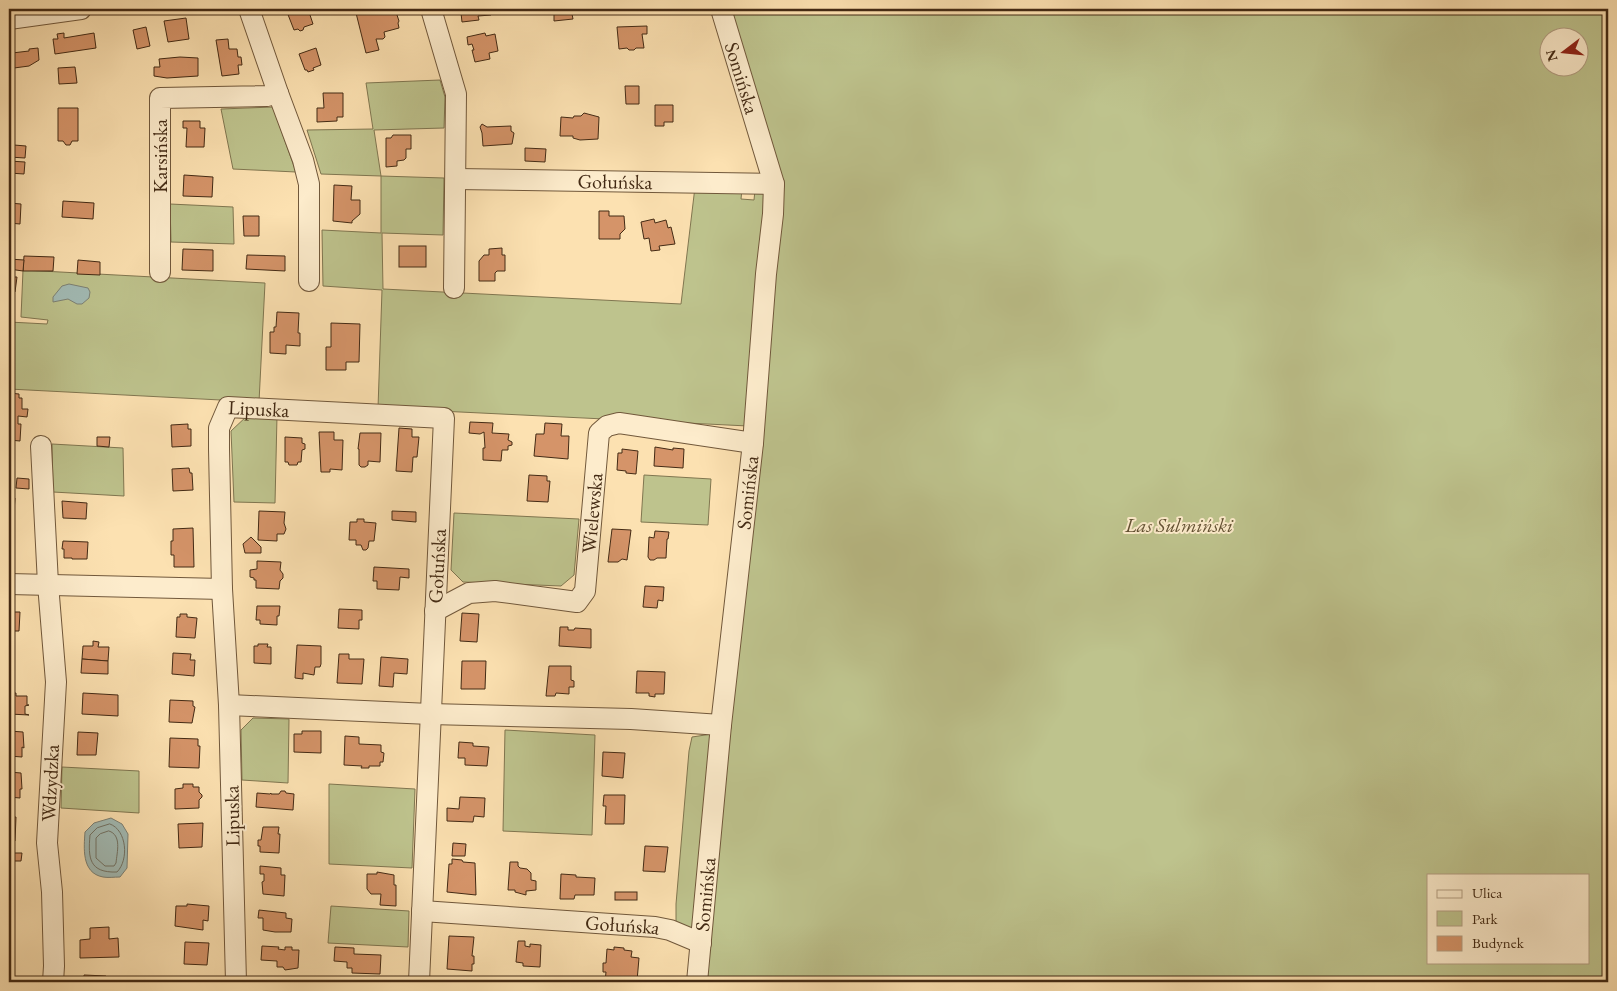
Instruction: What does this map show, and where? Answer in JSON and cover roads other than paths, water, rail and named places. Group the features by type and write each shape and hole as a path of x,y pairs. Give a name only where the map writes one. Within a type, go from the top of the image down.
{"street":[{"path":"9,19 81,9"},
{"path":"249,9 303,160 308,184 309,281"},
{"path":"431,9 456,94 454,288"},
{"name":"Somińska","path":"697,982 721,726 753,443 774,184 721,9"},
{"name":"Karsińska","path":"160,272 160,98 267,96 278,92"},
{"name":"Gołuńska","path":"456,179 774,184"},
{"name":"Lipuska","path":"236,982 229,705 222,589 219,428 228,407 444,418"},
{"name":"Gołuńska","path":"419,982 444,418"},
{"name":"Wielewska","path":"435,610 469,593 495,591 577,602 585,591 599,433 607,426 619,423 753,443"},
{"name":"Wdzydzka","path":"41,446 48,584 56,682 47,843 52,892 53,982"},
{"path":"9,584 222,589"},
{"path":"229,705 430,714 631,719 721,726"},
{"name":"Gołuńska","path":"422,911 655,927 670,930 700,943"}],"water":[{"path":"69,284 88,288 90,292 89,298 82,304 77,304 68,299 53,302 53,297 62,286"},
{"path":"111,818 122,824 128,834 127,868 120,877 96,875 87,865 85,859 85,832 94,823"}],"park label":[{"name":"Las Sulmiński","path":"1179,525"}]}
